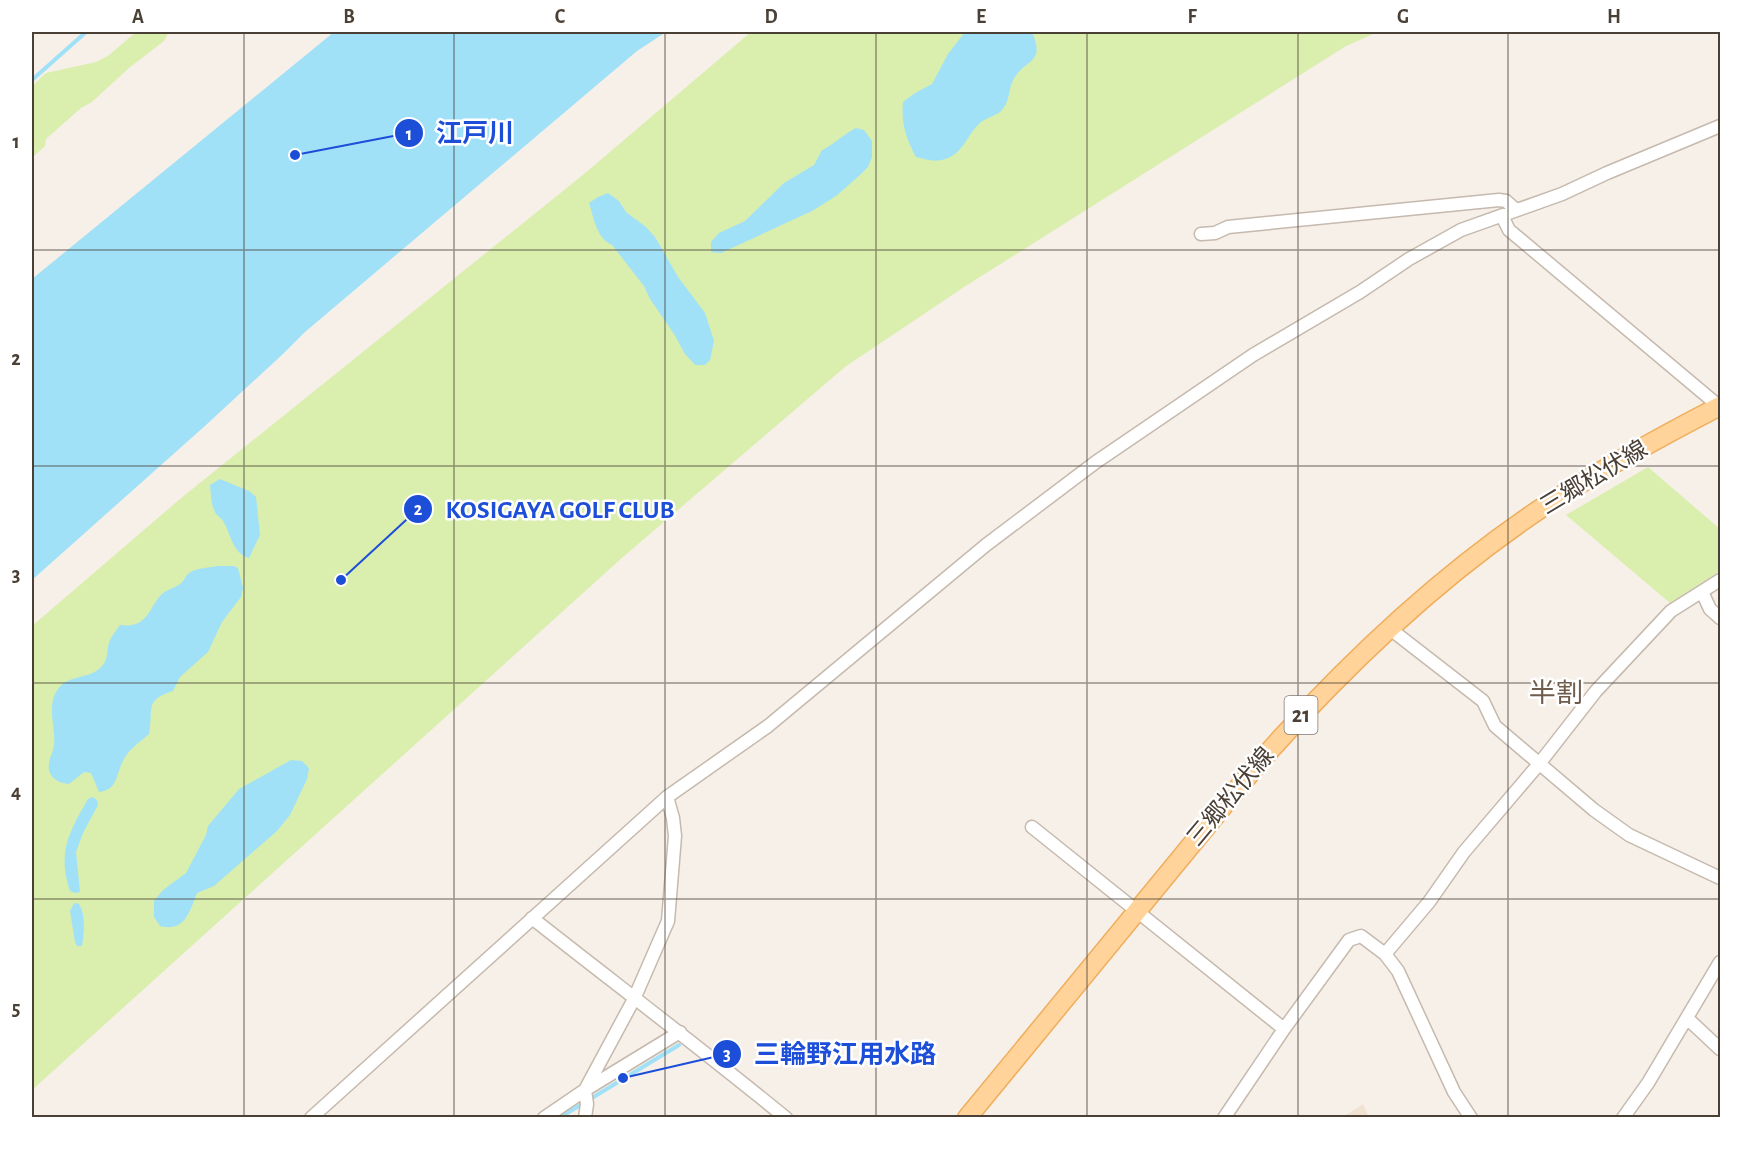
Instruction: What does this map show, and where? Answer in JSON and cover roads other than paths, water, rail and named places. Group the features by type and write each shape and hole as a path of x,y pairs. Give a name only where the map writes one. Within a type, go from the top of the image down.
{"main road":[{"name":"三郷松伏線","path":"967,1118 1257,765 1304,711 1389,628 1454,573 1543,507 1630,454 1720,406"}],"street":[{"path":"311,1118 667,797 768,726 895,618 1040,503 1175,407 1253,355 1359,292 1409,258 1461,230 1562,194 1720,126"},
{"path":"1201,234 1215,233 1228,227 1499,200 1506,201 1516,210"},
{"path":"1502,216 1509,230 1720,406"},
{"path":"1384,954 1429,902 1464,852 1539,764 1596,691 1671,611 1720,580"},
{"path":"1702,592 1710,609 1720,618"},
{"path":"1389,628 1483,701 1495,726 1594,810 1629,835 1720,878"},
{"path":"585,1118 587,1104 585,1090 634,999 668,921 675,836 667,797"},
{"path":"1032,827 1284,1029"},
{"path":"532,918 634,999 680,1032 786,1118"},
{"path":"1224,1118 1284,1029 1349,940 1361,936 1384,954 1398,971 1454,1092 1472,1118"},
{"path":"1623,1118 1688,1019 1716,982 1720,962"},
{"path":"1688,1019 1720,1049"},
{"path":"544,1118 680,1032"}],"water":[{"path":"334,32 666,32 637,51 305,332 206,425 32,580 32,279"},
{"path":"965,32 1032,32 1036,42 1036,55 1015,77 1007,102 1001,111 981,122 957,152 940,160 916,157 905,131 903,102 932,84 948,54"},
{"path":"856,128 864,130 872,141 872,157 868,167 836,196 812,211 721,253 711,252 711,242 719,233 745,221 784,183 814,165 822,150"},
{"path":"608,193 655,237 678,277 705,313 714,341 710,360 705,365 695,365 685,354 644,286 612,245 599,233 589,203"},
{"path":"220,479 249,491 256,497 260,535 249,558 243,556 235,548 223,521 214,511 210,485"},
{"path":"217,566 238,568 243,588 241,597 222,622 208,652 180,677 173,691 157,698 154,702 149,734 126,755 114,784 105,791 99,792 91,773 84,772 69,784 56,780 50,773 49,766 54,746 52,705 60,686 65,682 88,675 102,666 110,640 120,625 137,624 147,616 163,593 176,587 189,573"},
{"path":"291,760 302,761 309,768 307,779 290,815 277,831 214,886 197,893 188,914 181,923 168,927 160,926 154,917 154,901 163,890 186,873 206,835 208,826 239,789"},
{"path":"93,797 97,800 98,805 76,852 80,892 75,893 70,891 66,877 67,843 75,822 88,799"},
{"path":"74,903 79,904 83,913 82,946 77,946 75,942 70,911"}],"waterway":[{"path":"32,80 86,32"},
{"path":"559,1118 679,1045"}],"place":[{"name":"江戸川","path":"295,155"},
{"name":"KOSIGAYA GOLF CLUB","path":"341,580"},
{"name":"三輪野江用水路","path":"623,1078"}],"district":[{"name":"半割","path":"1556,693"}]}
